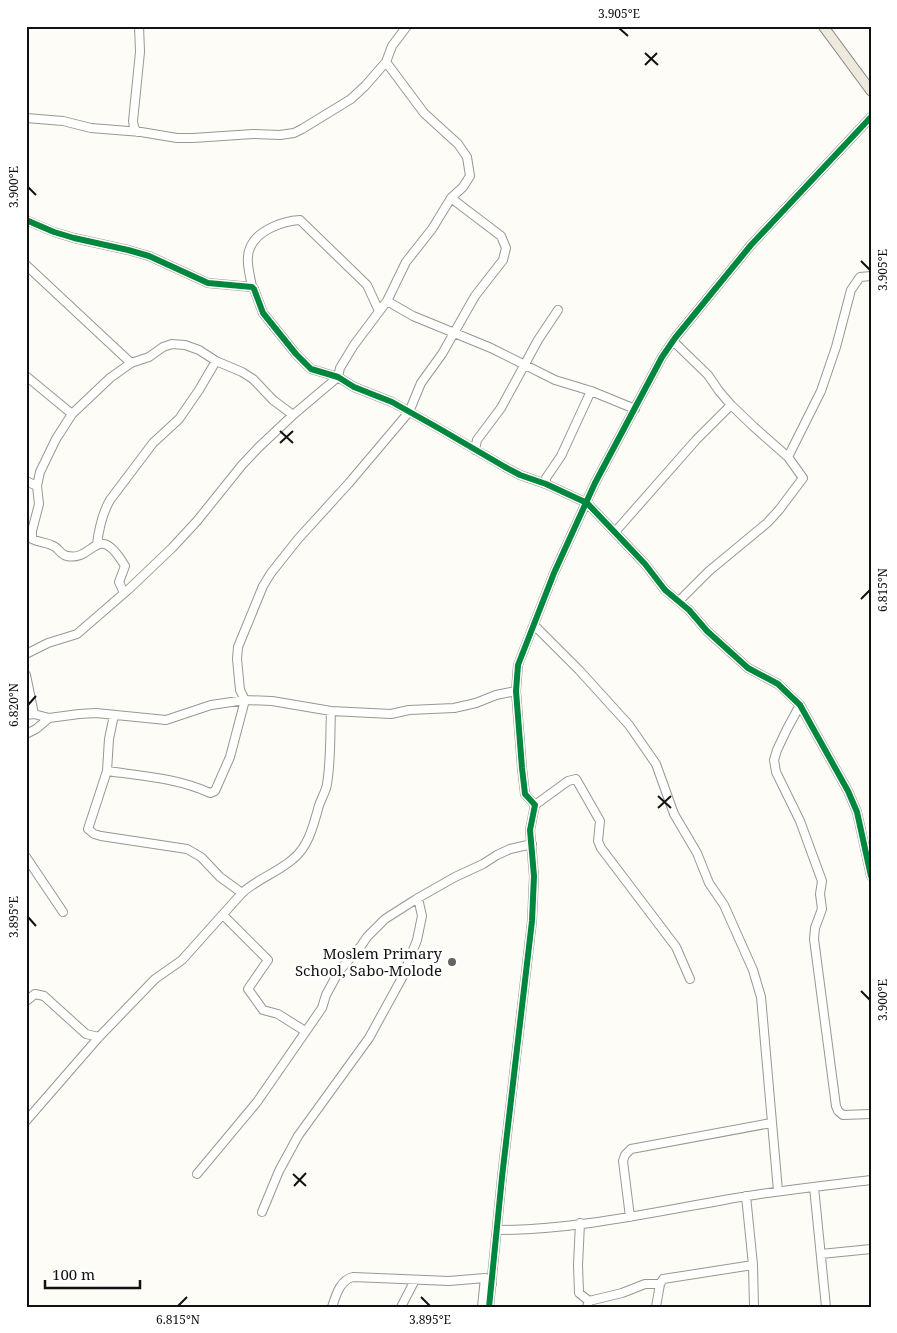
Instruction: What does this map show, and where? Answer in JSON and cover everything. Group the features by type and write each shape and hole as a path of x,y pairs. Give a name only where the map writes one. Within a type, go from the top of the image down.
{"main road":[{"path":"823,26 871,91"}],"street":[{"path":"137,132 133,121 140,60 139,26"},
{"path":"26,118 54,120 91,128 137,132 165,137 194,138 294,133 351,99 365,86 386,62 392,46 407,26"},
{"path":"26,654 48,643 77,634 124,593 172,548 197,521 242,465 293,414 338,377 340,368 387,301 406,262 432,229 451,198 463,187 470,176 467,157 458,144 424,113 386,62"},
{"path":"535,805 526,794 516,691 518,665 554,573 595,483 662,357 673,341 751,245 871,117"},
{"path":"107,771 172,780 195,786 210,793 213,792 230,757 245,700 240,690 237,659 238,647 263,586 293,544 349,483 409,412 421,383 442,354 475,296 503,260 506,248 501,236 451,198"},
{"path":"26,220 61,234 149,256 208,283 252,287"},
{"path":"379,311 372,291 367,285 300,220 285,222 265,231 250,247 248,257 252,287 263,313 296,354 311,369 338,377 354,387 392,402 520,474 587,504 645,564 665,590 690,610 707,630 748,668 778,684 800,705 848,791 857,812 871,876"},
{"path":"26,265 131,363"},
{"path":"788,457 821,391 836,347 851,290 860,277 871,276"},
{"path":"387,301 413,316 491,348 556,380 591,391 635,409"},
{"path":"475,450 477,440 502,408 538,340 558,310"},
{"path":"673,341 708,374 731,405 788,457 803,478 766,523 709,571 679,601"},
{"path":"124,593 119,582 125,566 113,549 103,543 97,544 79,556 70,556 62,554 57,548 32,539 32,531 39,504 37,486 40,472 49,452 72,414 110,378 131,363 149,357 163,347 172,344 185,345 199,350 216,361 242,372 254,379 273,400 293,414"},
{"path":"97,544 99,526 104,510 110,500 153,443 179,419 195,397 216,361"},
{"path":"26,376 72,414"},
{"path":"546,484 546,478 561,456 591,391"},
{"path":"614,532 696,440 731,405"},
{"path":"26,481 37,486"},
{"path":"534,624 629,725 656,764 674,814 697,853 710,884 724,905 754,970 758,986 778,1191"},
{"path":"26,675 30,714 49,718 96,713 166,720 211,705 245,700 272,701 331,711 391,714 409,710 454,708 516,691"},
{"path":"800,705 777,750 774,760 776,772 800,821 822,881 820,894 822,909 815,928 814,939 836,1106 843,1115 871,1114"},
{"path":"26,1121 99,1037 155,979 182,960 248,887 260,882 292,860 306,843 327,786 330,761 331,711"},
{"path":"114,716 109,739 107,771 88,829 90,832 101,836 196,853 220,877 242,893"},
{"path":"26,734 49,718"},
{"path":"489,1307 532,921 534,894 530,830 535,805 568,780 576,779 600,822 598,841 601,848 676,947 690,979"},
{"path":"197,1174 257,1102 322,1008 326,995 339,971 367,937 386,919 455,877 484,864 504,852 532,844"},
{"path":"26,857 63,912"},
{"path":"262,1212 279,1171 298,1136 369,1038 403,976 417,940 422,916 418,898"},
{"path":"223,914 268,960 248,989 263,1010 278,1014 305,1032"},
{"path":"26,1001 35,994 44,996 86,1034 99,1037"},
{"path":"630,1216 623,1161 630,1149 771,1123"},
{"path":"498,1230 537,1230 607,1221 778,1191 871,1180"},
{"path":"814,1187 826,1307"},
{"path":"746,1196 753,1265 754,1307"},
{"path":"580,1223 579,1293 588,1304 645,1284 660,1284"},
{"path":"821,1254 871,1249"},
{"path":"656,1307 660,1284 663,1279 753,1265"},
{"path":"332,1307 337,1291 348,1278 353,1276 450,1281 485,1278 492,1284"},
{"path":"482,1307 485,1278"},
{"path":"402,1307 415,1280"}],"cycle path":[{"path":"489,1307 532,921 534,876 530,830 535,805 525,794 516,691 518,665 554,573 595,483 662,357 675,338 751,245 871,117"},
{"path":"26,220 74,238 149,256 208,283 252,287 263,313 296,354 311,369 338,377 354,387 392,402 520,475 546,484 587,503 645,564 665,590 689,610 707,631 748,668 778,684 800,705 848,791 857,812 871,876"}],"place":[{"name":"Moslem Primary School, Sabo-Molode","path":"452,962"}]}
